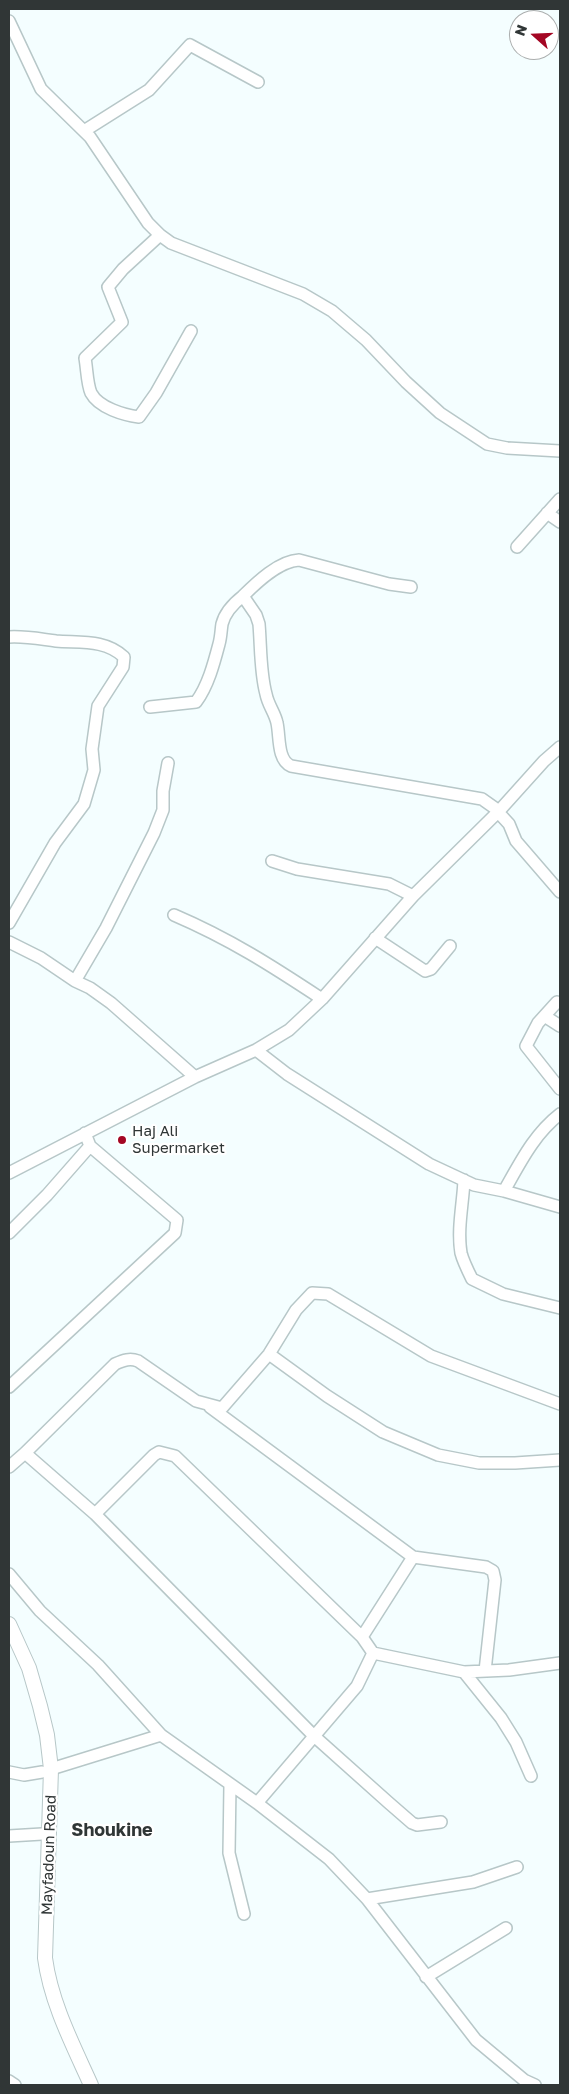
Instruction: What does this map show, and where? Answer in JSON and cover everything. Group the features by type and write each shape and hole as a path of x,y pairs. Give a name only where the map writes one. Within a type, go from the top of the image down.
{"main road":[{"name":"Mayfadoun Road","path":"9,1624 29,1668 47,1735 45,1958 47,1975 58,2008 91,2085"},
{"name":"Mayfadoun Road","path":"9,1636 18,1655 46,1770 37,1950 40,1972 48,2006 83,2085"}],"street":[{"path":"9,21 41,89 84,131 148,223 160,236 171,243 303,294 332,311 366,340 406,382 440,413 487,444 507,448 560,451"},
{"path":"84,131 149,90 190,45 258,82"},
{"path":"160,236 122,269 108,287 122,322 85,358 92,394 106,406 122,415 139,417 156,393 191,331"},
{"path":"517,546 560,499"},
{"path":"547,513 560,522"},
{"path":"150,706 196,702 203,693 213,664 220,641 222,623 232,606 267,575 289,561 299,560 389,584 411,587"},
{"path":"243,596 256,615 259,624 266,696 275,714 281,750 288,764 482,799 499,812 509,824 516,842 560,892"},
{"path":"9,637 32,637 98,644 117,651 124,657 123,667 98,706 92,749 94,770 84,804 55,843 9,923"},
{"path":"9,1174 195,1077 256,1050 289,1030 322,999 413,896 499,812 544,761 560,747"},
{"path":"75,981 106,928 154,833 162,810 168,763"},
{"path":"272,861 297,869 389,884 413,896"},
{"path":"174,915 224,938 265,960 322,999"},
{"path":"375,938 425,971 431,970 450,946"},
{"path":"9,942 41,958 111,1003 195,1077"},
{"path":"558,1002 546,1017 538,1023 526,1046 560,1089"},
{"path":"546,1017 560,1026"},
{"path":"256,1050 287,1074 428,1164 474,1185 504,1191 560,1207"},
{"path":"504,1191 527,1149 547,1125 560,1114"},
{"path":"9,1387 175,1233 177,1220 90,1146 85,1133"},
{"path":"9,1233 90,1146"},
{"path":"464,1180 460,1232 462,1254 472,1279 503,1294 560,1308"},
{"path":"9,1467 25,1454 115,1364 123,1360 132,1359 138,1361 187,1396 222,1408 269,1354 303,1300 312,1293 328,1294 431,1356 560,1404"},
{"path":"269,1354 327,1396 383,1432 438,1455 479,1463 560,1460"},
{"path":"206,1404 414,1557 486,1567 493,1571 495,1580 485,1671"},
{"path":"95,1514 158,1452 175,1456 362,1637 373,1653 464,1672 560,1663"},
{"path":"25,1454 95,1514 314,1736 412,1823 417,1825 441,1822"},
{"path":"362,1637 414,1557"},
{"path":"9,1574 40,1611 98,1665 161,1736 258,1804 329,1859 367,1899 476,2040 524,2080 535,2085"},
{"path":"258,1804 357,1686 373,1653"},
{"path":"464,1672 501,1718 516,1742 531,1776"},
{"path":"9,1772 24,1775 46,1770 161,1736"},
{"path":"230,1785 228,1853 244,1914"},
{"path":"9,1836 42,1834"},
{"path":"367,1899 472,1882 517,1866"},
{"path":"426,1977 506,1928"},
{"path":"9,2081 15,2085"}],"place":[{"name":"Haj Ali Supermarket","path":"122,1140"}],"district":[{"name":"Shoukine","path":"112,1830"}]}
